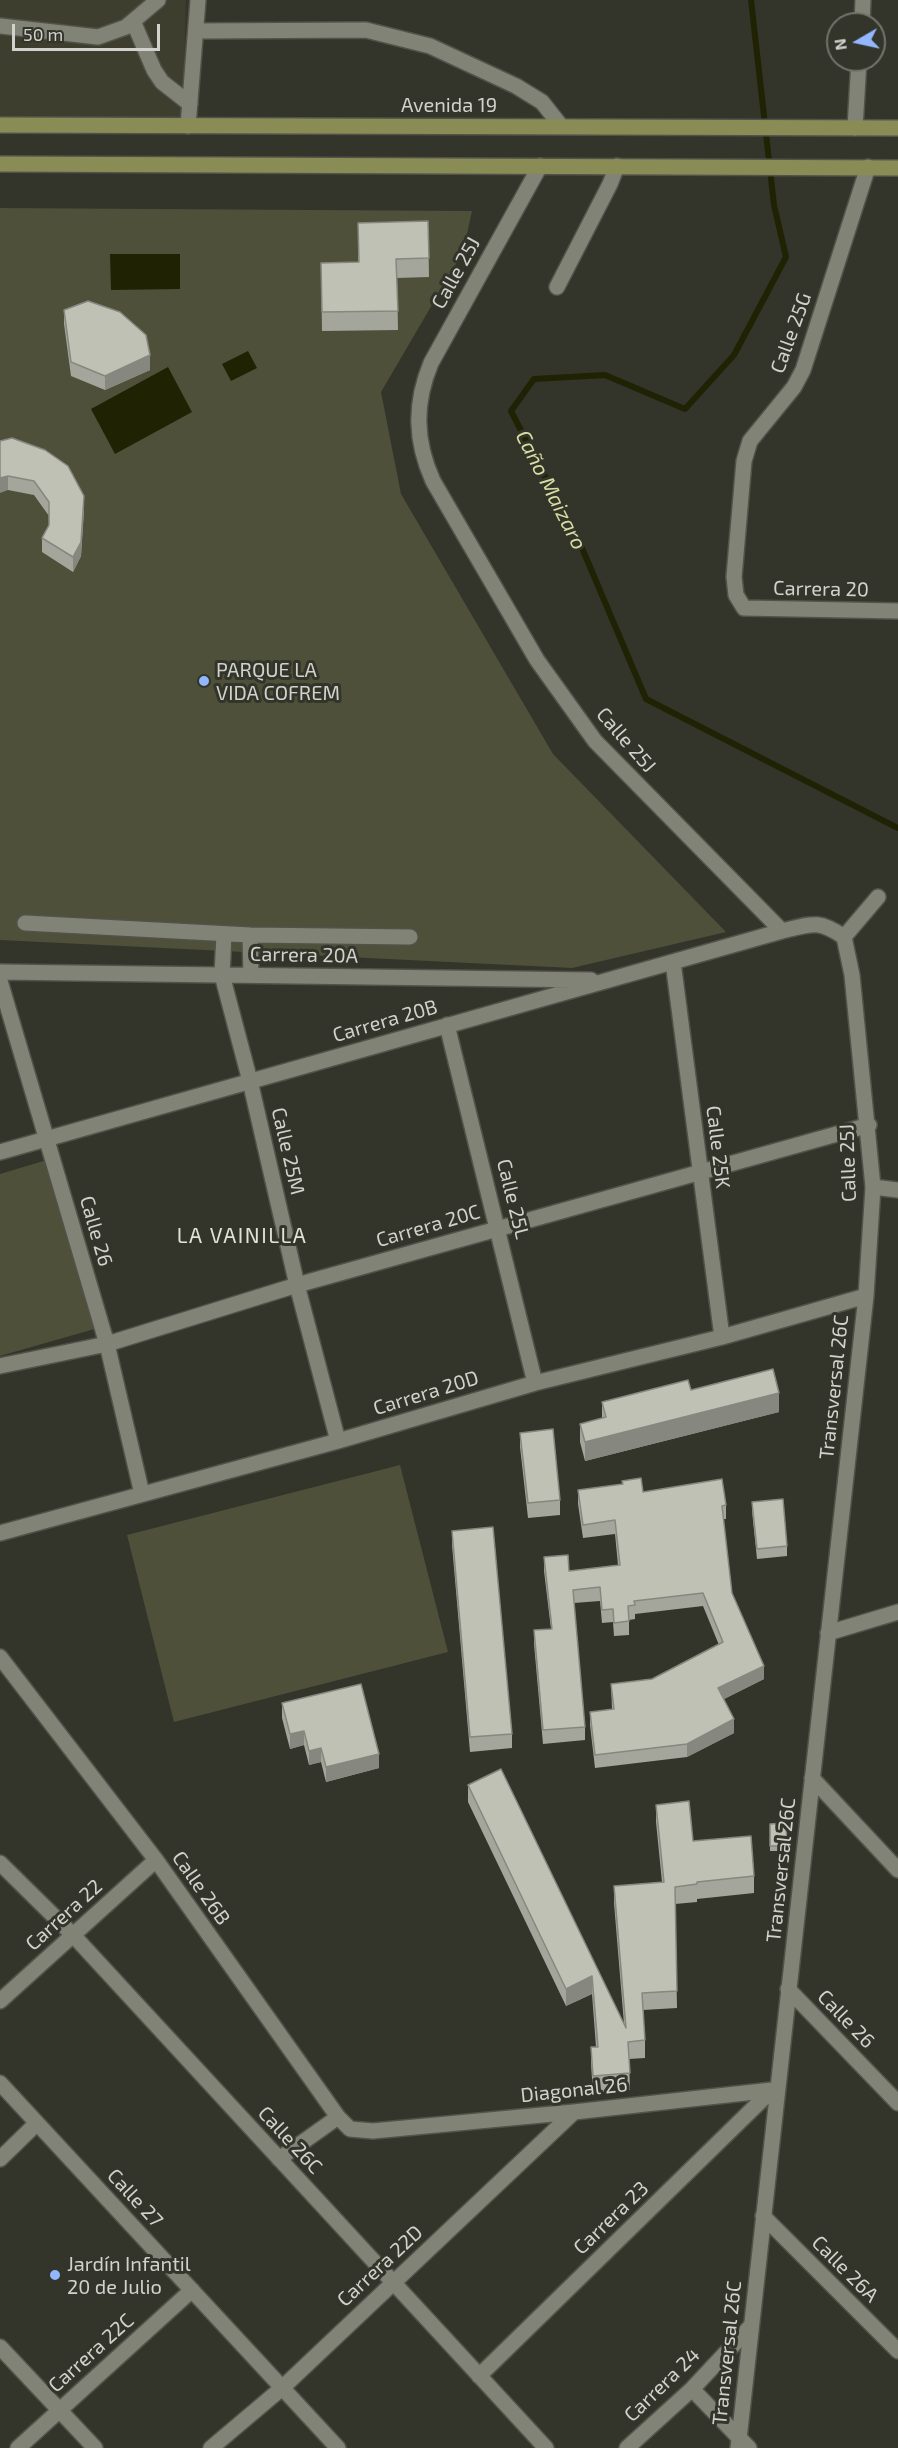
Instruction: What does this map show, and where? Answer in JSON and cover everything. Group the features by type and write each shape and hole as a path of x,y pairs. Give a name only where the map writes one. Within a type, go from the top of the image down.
{"main road":[{"name":"Avenida 19","path":"0,124 731,126 898,129"},
{"path":"0,164 898,168"}],"street":[{"path":"0,26 98,37 126,27 158,0"},
{"path":"188,126 198,0"},
{"path":"133,21 154,70 162,82 190,104"},
{"path":"196,31 366,30 430,46 542,102 561,126"},
{"path":"855,128 859,72"},
{"name":"Calle 25J","path":"540,166 424,379 417,412 420,447 425,463 433,481 537,660 595,741 782,931"},
{"path":"557,287 617,166"},
{"name":"Calle 25G","path":"744,608 736,595 734,577 744,461 750,441 794,387 803,370 868,167"},
{"name":"Carrera 20","path":"744,608 898,611"},
{"path":"782,931 818,923 844,937 878,897"},
{"path":"25,923 250,935 410,937"},
{"name":"Carrera 20B","path":"0,1152 782,931"},
{"name":"Calle 25M","path":"224,934 222,975 250,1081 297,1286 338,1441"},
{"path":"250,935 251,975"},
{"name":"Calle 25J","path":"844,937 852,975 873,1188 866,1296"},
{"name":"Calle 25K","path":"673,962 722,1337"},
{"name":"Carrera 20A","path":"0,972 607,980"},
{"name":"Calle 26","path":"0,981 107,1344 142,1494"},
{"name":"Calle 25L","path":"447,1026 535,1383"},
{"name":"Carrera 20C","path":"0,1366 107,1344 498,1228 700,1174 868,1125"},
{"path":"873,1188 898,1190"},
{"name":"Carrera 20D","path":"0,1533 338,1441 535,1383 722,1337 866,1296"},
{"name":"Transversal 26C","path":"742,2445 751,2326 775,2089 789,1989 866,1296"},
{"path":"828,1634 898,1612"},
{"name":"Calle 26B","path":"0,1657 156,1860 338,2117 350,2129 373,2131"},
{"path":"812,1778 898,1870"},
{"name":"Carrera 22","path":"0,2001 156,1860"},
{"name":"Calle 26C","path":"0,1863 73,1935 546,2448"},
{"name":"Calle 26","path":"789,1989 897,2100"},
{"name":"Calle 27","path":"0,2083 338,2448"},
{"name":"Diagonal 26","path":"373,2131 574,2112 775,2089"},
{"name":"Carrera 23","path":"479,2376 775,2089"},
{"name":"Carrera 22D","path":"211,2448 282,2388 574,2112"},
{"path":"279,2159 338,2117"},
{"path":"0,2159 37,2124"},
{"name":"Calle 26A","path":"763,2216 898,2351"},
{"name":"Carrera 22C","path":"18,2448 192,2290"},
{"name":"Carrera 24","path":"627,2448 692,2389 751,2326"},
{"path":"0,2347 95,2448"},
{"path":"692,2389 742,2445"}],"shaded area":[{"path":"0,0 186,0 183,118 0,117"},
{"path":"0,208 472,211 463,252 381,392 401,494 553,754 726,932 572,968 0,940"},
{"path":"110,254 180,254 180,289 111,290"},
{"path":"248,351 257,368 231,381 222,364"},
{"path":"168,367 192,412 115,454 91,409"},
{"path":"50,1159 98,1328 0,1356 0,1174"},
{"path":"400,1465 448,1652 174,1722 127,1535"}],"building":[{"path":"428,221 429,258 396,259 398,311 322,312 321,263 359,262 358,223"},
{"path":"88,301 120,312 146,335 150,355 105,376 71,362 64,310"},
{"path":"12,438 45,450 68,466 84,496 81,542 73,557 42,538 49,525 49,502 34,481 8,476 0,478 0,441"},
{"path":"773,1369 779,1393 585,1442 580,1424 606,1417 602,1402 688,1380 691,1390"},
{"path":"553,1429 560,1500 528,1503 520,1433"},
{"path":"641,1478 643,1492 722,1479 726,1505 722,1506 732,1593 764,1666 718,1688 734,1719 687,1744 595,1755 590,1712 614,1709 611,1684 652,1679 723,1642 703,1593 634,1601 635,1605 628,1606 629,1621 614,1623 613,1609 602,1610 600,1587 573,1590 585,1727 543,1730 534,1630 552,1629 544,1557 568,1555 569,1571 620,1565 615,1520 583,1525 578,1490 623,1484 622,1481"},
{"path":"783,1499 787,1546 757,1549 752,1502"},
{"path":"493,1527 512,1734 470,1737 452,1531"},
{"path":"361,1684 379,1754 326,1767 321,1748 309,1751 304,1731 290,1734 282,1703"},
{"path":"501,1769 626,2028 614,1886 664,1882 656,1805 689,1801 693,1841 751,1836 754,1876 697,1882 697,1884 675,1887 677,1991 642,1993 645,2040 628,2042 630,2073 593,2076 591,2047 598,2047 592,1976 566,1989 468,1785"},
{"path":"786,1823 787,1846 770,1846 770,1824"}],"waterway":[{"name":"Caño Maizaro","path":"751,0 774,205 786,257 734,355 685,409 605,375 534,379 511,411 582,548 646,699 898,828"}],"place":[{"name":"PARQUE LA VIDA COFREM","path":"204,681"},
{"name":"Jardín Infantil 20 de Julio","path":"55,2275"}],"district":[{"name":"LA VAINILLA","path":"242,1236"}]}
